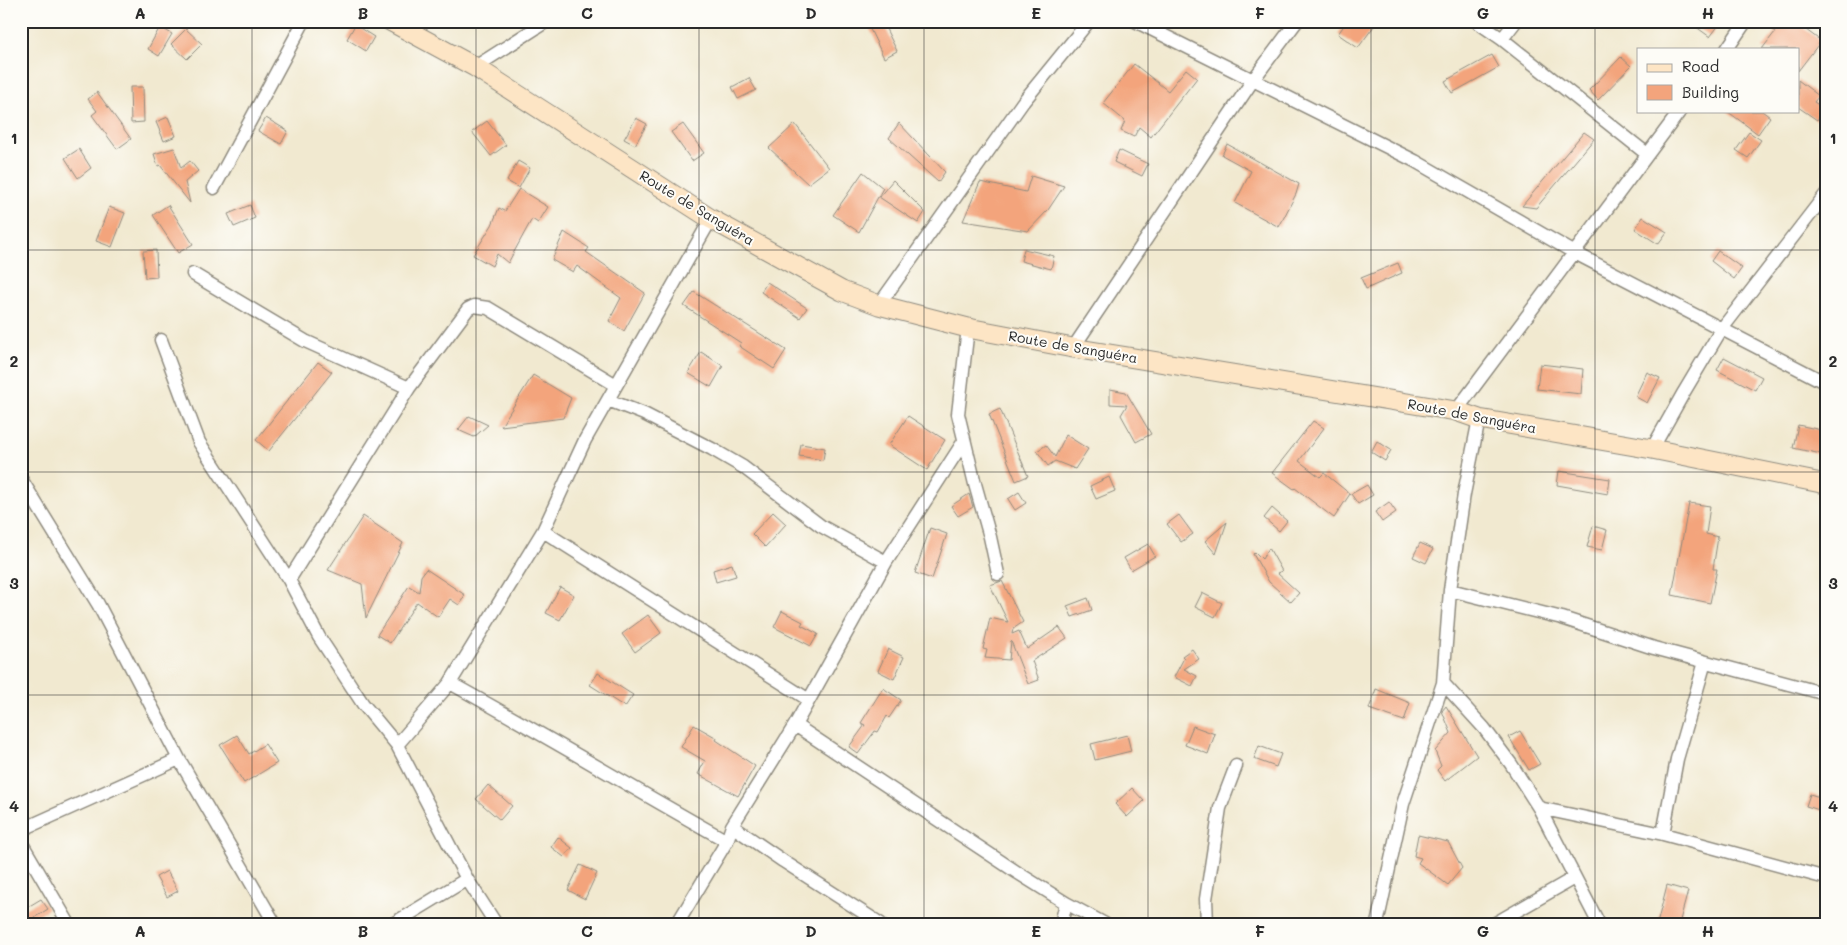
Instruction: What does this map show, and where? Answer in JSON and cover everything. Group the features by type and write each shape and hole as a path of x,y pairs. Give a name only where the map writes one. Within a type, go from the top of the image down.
{"street":[{"path":"214,188 304,21"},
{"name":"Route de Sanguéra","path":"390,21 475,67 711,219 842,291 879,305 968,328 1073,348 1456,411 1479,419 1652,449 1826,484"},
{"path":"475,67 547,21"},
{"path":"879,305 1024,102 1089,21"},
{"path":"1135,21 1415,161 1575,253 1826,383"},
{"path":"1073,348 1253,80 1297,21"},
{"path":"1476,21 1502,39 1647,154"},
{"path":"1502,39 1516,21"},
{"path":"1727,48 1746,21"},
{"path":"1456,411 1679,112"},
{"path":"1652,449 1722,330 1826,194"},
{"path":"397,746 450,683 543,531 585,440 711,219"},
{"path":"192,274 305,341 409,388"},
{"path":"289,580 409,388 463,314 474,306 488,308 616,385"},
{"path":"968,328 958,414 998,574"},
{"path":"160,340 199,442 289,580 319,637 363,704 397,746 467,879 496,924"},
{"path":"608,400 644,414 743,467 821,526 886,562"},
{"path":"1377,924 1403,804 1443,683 1450,590 1464,494 1479,419"},
{"path":"677,924 727,841 732,826 795,725 886,562 964,440"},
{"path":"21,479 98,604 179,759 275,924"},
{"path":"543,531 809,700"},
{"path":"1450,590 1562,618 1654,648 1826,694"},
{"path":"1663,834 1677,759 1705,662"},
{"path":"450,683 549,737 727,841"},
{"path":"1443,683 1497,744 1539,808 1599,924"},
{"path":"795,725 1018,873 1066,903 1105,924"},
{"path":"21,830 179,759"},
{"path":"1207,924 1206,899 1220,808 1236,766"},
{"path":"1539,808 1663,834 1826,878"},
{"path":"732,826 881,924"},
{"path":"21,842 69,924"},
{"path":"1494,924 1574,878"},
{"path":"393,924 467,879"},
{"path":"1060,924 1066,903"}],"building":[{"path":"866,21 882,21 897,51 884,58"},
{"path":"1347,21 1367,21 1374,26 1358,48 1338,34"},
{"path":"1688,21 1722,21 1710,37"},
{"path":"1761,21 1794,21 1821,41 1800,68 1800,48 1763,48 1775,32"},
{"path":"355,25 374,37 366,51 347,39"},
{"path":"160,27 172,34 159,56 148,49"},
{"path":"186,29 202,44 187,59 171,44"},
{"path":"1492,55 1499,67 1452,93 1445,81"},
{"path":"1621,57 1631,66 1598,100 1589,90"},
{"path":"1134,64 1168,91 1186,69 1197,78 1151,137 1139,127 1134,137 1121,131 1125,121 1103,103"},
{"path":"749,78 756,90 738,99 732,87"},
{"path":"1800,82 1819,96 1814,102 1825,109 1817,120 1800,108"},
{"path":"130,87 143,87 144,122 131,123"},
{"path":"97,92 131,139 117,149 92,115 97,111 88,99"},
{"path":"1728,112 1763,112 1770,117 1758,134"},
{"path":"168,117 176,136 164,141 156,122"},
{"path":"266,118 288,131 281,144 258,131"},
{"path":"636,118 647,124 635,145 624,139"},
{"path":"487,121 506,145 491,156 472,132"},
{"path":"899,123 945,172 938,182 889,138"},
{"path":"683,124 704,153 692,161 671,132"},
{"path":"795,124 829,168 808,184 769,148"},
{"path":"1584,132 1594,139 1536,208 1522,206"},
{"path":"1749,132 1761,140 1748,158 1736,150"},
{"path":"1227,144 1299,184 1279,227 1235,203 1251,171 1222,155"},
{"path":"174,148 181,168 190,161 198,171 185,182 190,203 160,165 158,166 154,154"},
{"path":"79,149 91,168 78,178 65,158"},
{"path":"1119,150 1148,164 1142,176 1114,162"},
{"path":"518,161 530,168 519,188 507,181"},
{"path":"863,172 883,188 859,232 833,215"},
{"path":"1031,176 1064,186 1048,210 1028,231 963,221 980,182 1026,192"},
{"path":"893,180 925,212 918,223 879,197"},
{"path":"519,189 548,207 538,223 532,219 508,263 497,254 492,266 473,255 492,225 499,208 505,211"},
{"path":"168,205 193,244 178,253 153,215"},
{"path":"250,205 255,218 234,227 228,214"},
{"path":"109,207 125,213 112,247 96,241"},
{"path":"1643,217 1667,232 1658,244 1635,229"},
{"path":"564,232 589,248 586,252 645,293 624,331 609,321 621,298 577,266 573,272 552,260"},
{"path":"1024,249 1054,256 1051,269 1021,261"},
{"path":"156,250 157,277 145,278 143,251"},
{"path":"1718,251 1742,268 1734,279 1711,261"},
{"path":"1398,263 1402,273 1366,289 1361,278"},
{"path":"767,282 807,308 800,318 761,292"},
{"path":"694,292 786,350 774,369 739,346 741,343 684,306"},
{"path":"701,352 723,366 711,387 688,373"},
{"path":"1724,357 1762,377 1755,390 1717,370"},
{"path":"318,362 332,372 269,451 256,440"},
{"path":"1540,364 1583,369 1581,394 1537,389"},
{"path":"1647,372 1660,378 1647,403 1636,397 1636,395"},
{"path":"533,375 571,398 563,418 501,426"},
{"path":"1110,389 1126,392 1151,434 1136,442 1121,415 1127,405 1110,404"},
{"path":"1000,409 1028,476 1016,481 989,414"},
{"path":"469,416 488,425 474,437 458,430"},
{"path":"908,416 945,440 927,470 889,445"},
{"path":"1313,421 1324,428 1299,461 1320,477 1324,473 1350,494 1334,518 1272,473"},
{"path":"1798,425 1826,431 1826,455 1793,448"},
{"path":"1066,435 1088,449 1075,469 1055,461 1048,466 1037,451 1046,445 1055,457"},
{"path":"1377,441 1391,450 1385,461 1371,452"},
{"path":"801,444 825,448 823,460 799,456"},
{"path":"1559,471 1610,479 1608,494 1557,485"},
{"path":"1109,477 1115,491 1096,499 1090,486"},
{"path":"1367,485 1373,495 1358,504 1351,494"},
{"path":"1019,492 1026,503 1015,510 1008,499"},
{"path":"969,494 973,507 958,516 951,506"},
{"path":"1389,502 1396,512 1382,522 1375,512"},
{"path":"1689,503 1710,506 1706,534 1718,537 1713,569 1717,569 1710,603 1672,595"},
{"path":"1272,508 1287,521 1279,531 1264,518"},
{"path":"773,512 786,524 765,547 752,534"},
{"path":"1179,515 1193,534 1181,542 1167,524"},
{"path":"363,516 403,543 366,618 362,584 328,570"},
{"path":"1227,522 1216,554 1205,541"},
{"path":"1593,526 1607,530 1602,550 1587,547"},
{"path":"930,528 947,534 932,579 915,573"},
{"path":"1420,543 1433,549 1426,563 1413,557"},
{"path":"1148,544 1155,556 1131,570 1124,558"},
{"path":"1269,548 1282,571 1277,573 1299,593 1291,602 1269,582 1253,554 1255,552 1262,559"},
{"path":"732,564 736,576 716,582 713,570"},
{"path":"426,569 465,595 459,605 450,599 438,617 417,602 390,643 377,635 409,586 419,592 421,576"},
{"path":"1002,581 1023,622 1013,629 1012,634 1019,631 1027,649 1059,627 1067,638 1032,661 1039,680 1028,684 1011,641 1009,660 985,658 987,650 983,649 990,618 1008,622 990,585"},
{"path":"560,587 574,595 560,620 546,613"},
{"path":"1202,593 1222,603 1215,617 1195,607"},
{"path":"1088,598 1092,610 1072,617 1067,606"},
{"path":"782,611 803,622 801,625 818,634 811,646 774,627"},
{"path":"648,615 661,633 635,652 622,634"},
{"path":"888,649 904,657 894,679 878,671"},
{"path":"1192,649 1199,659 1184,669 1197,676 1192,686 1174,677 1184,658 1182,656"},
{"path":"598,673 633,695 625,707 590,685"},
{"path":"883,688 901,700 889,718 887,716 878,732 875,731 858,754 849,747 865,725 861,723"},
{"path":"1376,689 1410,703 1404,721 1369,709"},
{"path":"1446,706 1477,756 1445,781 1437,770 1441,766 1435,751 1451,733 1442,711"},
{"path":"694,725 717,738 716,740 755,766 738,796 698,774 705,761 681,747"},
{"path":"1193,726 1215,734 1208,754 1185,745"},
{"path":"1520,731 1540,764 1529,770 1509,737"},
{"path":"237,735 249,754 265,744 277,763 244,783 220,745"},
{"path":"1127,735 1131,751 1095,760 1091,744"},
{"path":"1259,746 1281,754 1276,767 1254,759"},
{"path":"488,785 512,806 500,820 476,799"},
{"path":"1132,788 1144,801 1127,817 1115,804"},
{"path":"1810,794 1826,799 1826,812 1806,806"},
{"path":"1418,835 1448,842 1462,868 1448,885 1418,863 1421,858 1414,856"},
{"path":"558,837 572,848 564,857 551,847"},
{"path":"580,865 597,873 585,899 568,890"},
{"path":"167,871 178,891 167,897 156,877"},
{"path":"1667,885 1688,891 1679,924 1657,924"},
{"path":"41,899 48,909 21,924 21,911"}]}
